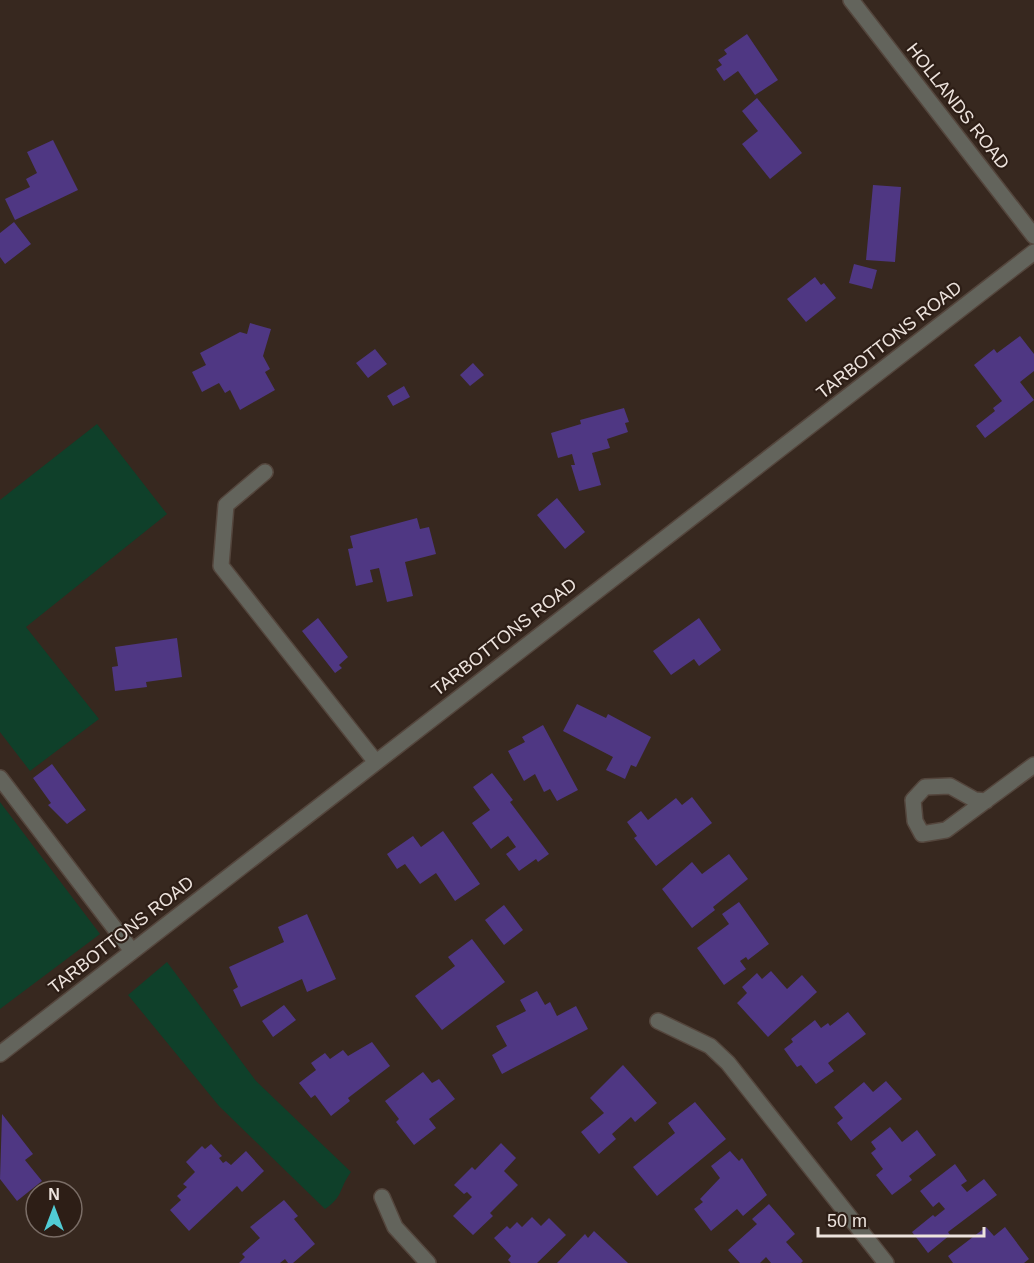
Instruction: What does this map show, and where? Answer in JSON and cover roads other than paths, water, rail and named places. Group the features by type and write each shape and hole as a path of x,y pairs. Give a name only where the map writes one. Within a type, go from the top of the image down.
{"street":[{"name":"HOLLANDS ROAD","path":"851,0 1034,236"},
{"name":"TARBOTTONS ROAD","path":"0,1054 1034,252"},
{"path":"265,472 225,505 221,566 375,761"},
{"path":"986,801 975,800 950,786 925,787 913,800 915,821 922,834 946,830 986,801 1034,765"},
{"path":"0,778 132,951"},
{"path":"658,1021 710,1046 728,1064 886,1263"},
{"path":"382,1197 395,1227 428,1263"}]}
